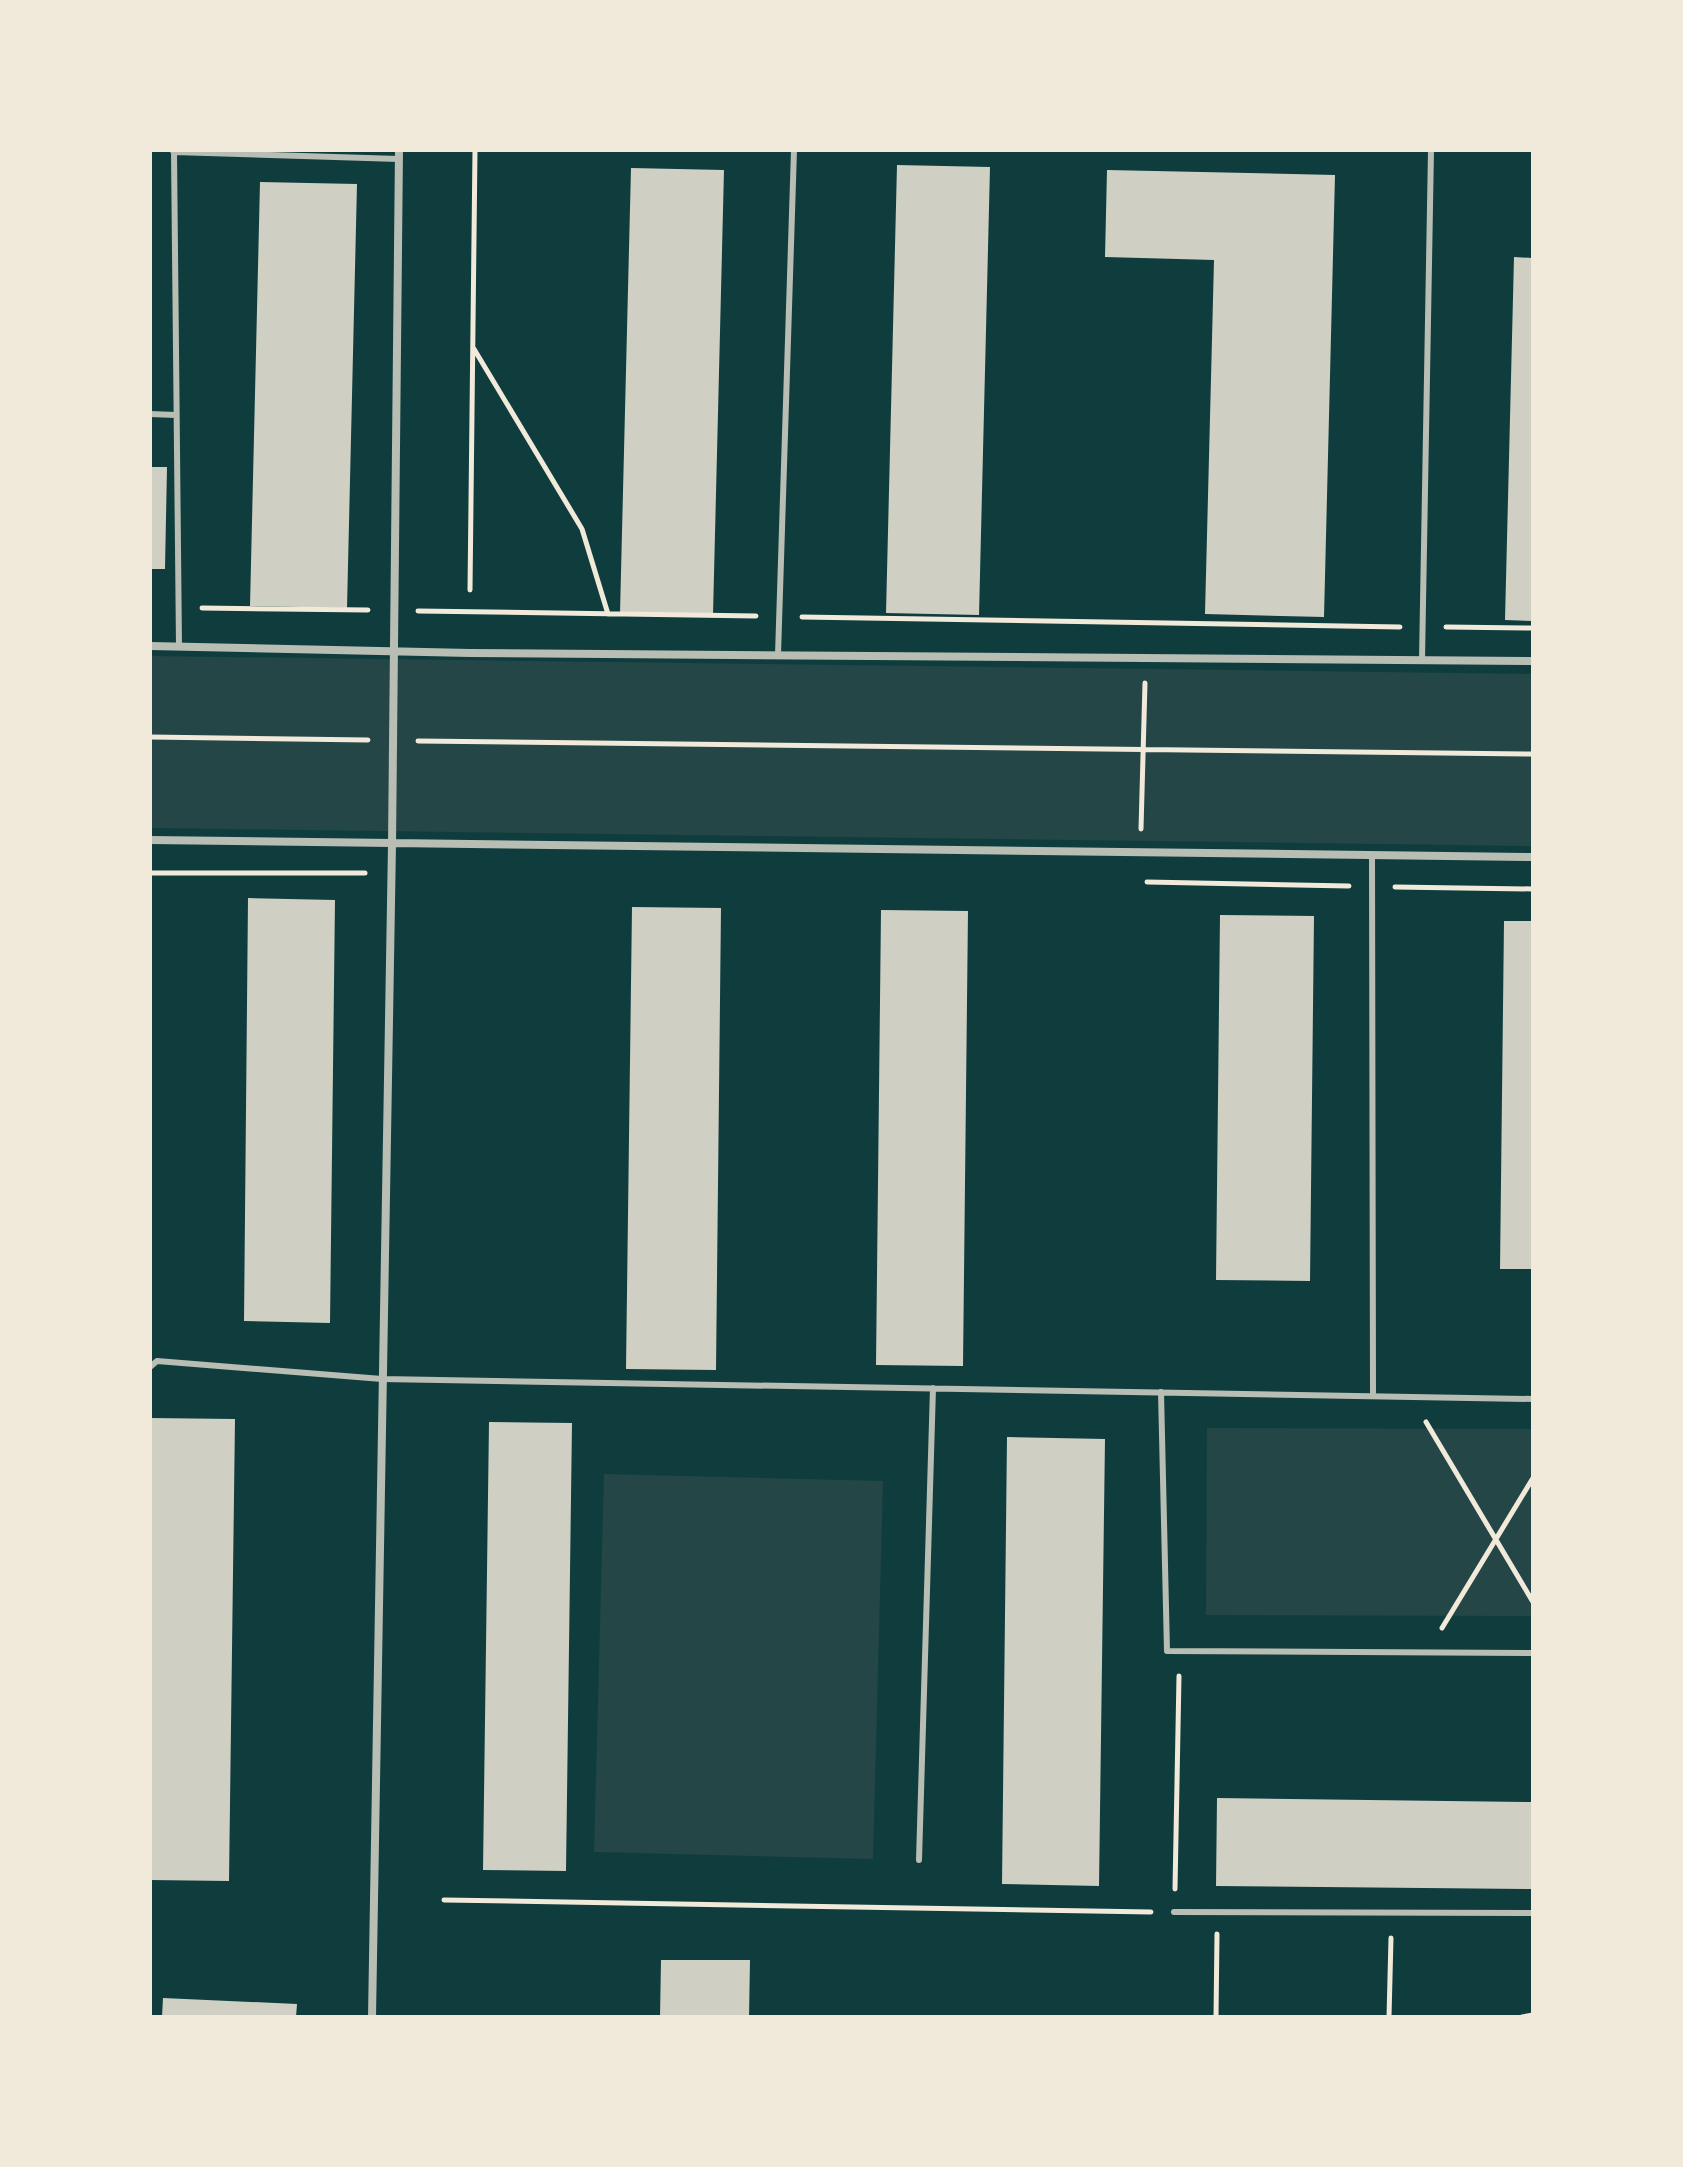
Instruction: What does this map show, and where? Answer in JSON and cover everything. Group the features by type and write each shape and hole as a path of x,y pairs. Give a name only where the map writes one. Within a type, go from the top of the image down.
{"street":[{"path":"372,2017 392,844 399,155"},
{"path":"150,646 394,652 1533,661"},
{"path":"150,840 1533,857"}],"lane":[{"path":"778,655 794,150"},
{"path":"1422,660 1431,150"},
{"path":"179,647 173,151 399,155"},
{"path":"150,414 176,415"},
{"path":"1372,856 1373,1396"},
{"path":"150,1367 157,1361 382,1379 1533,1399"},
{"path":"919,1860 933,1388"},
{"path":"1161,1392 1167,1651 1533,1653"},
{"path":"1174,1912 1533,1913"}],"path":[{"path":"470,590 475,150"},
{"path":"473,347 582,529 608,614"},
{"path":"178,607 1533,628"},
{"path":"1146,622 1144,750 1137,882 1533,889"},
{"path":"150,737 1533,754"},
{"path":"150,873 391,873"},
{"path":"1411,1397 1533,1602"},
{"path":"1427,1652 1533,1478"},
{"path":"1216,2017 1218,1913"},
{"path":"1389,2017 1391,1913"},
{"path":"1522,2017 1533,2015"}],"shaded area":[{"path":"150,656 1533,674 1533,846 150,828"},
{"path":"1207,1428 1533,1429 1533,1616 1206,1615"},
{"path":"604,1474 883,1481 873,1859 594,1852"}],"building":[{"path":"897,165 990,167 979,615 886,613"},
{"path":"631,168 724,170 713,615 620,613"},
{"path":"1107,170 1335,175 1324,617 1205,614 1214,260 1105,257"},
{"path":"260,182 357,184 347,608 250,606"},
{"path":"1514,257 1533,258 1533,621 1505,620"},
{"path":"150,467 167,467 165,569 150,569"},
{"path":"248,898 335,900 330,1323 244,1321"},
{"path":"632,907 721,908 716,1370 626,1369"},
{"path":"881,910 968,911 963,1366 876,1365"},
{"path":"1220,915 1314,916 1310,1281 1216,1280"},
{"path":"1504,921 1533,921 1533,1269 1500,1269"},
{"path":"150,1418 235,1419 229,1881 150,1880"},
{"path":"489,1422 572,1423 566,1871 483,1870"},
{"path":"1007,1437 1105,1439 1099,1886 1002,1884"},
{"path":"1217,1798 1533,1802 1533,1889 1216,1886"},
{"path":"661,1960 750,1960 749,2017 660,2017"},
{"path":"163,1998 297,2004 296,2017 162,2017"}]}
